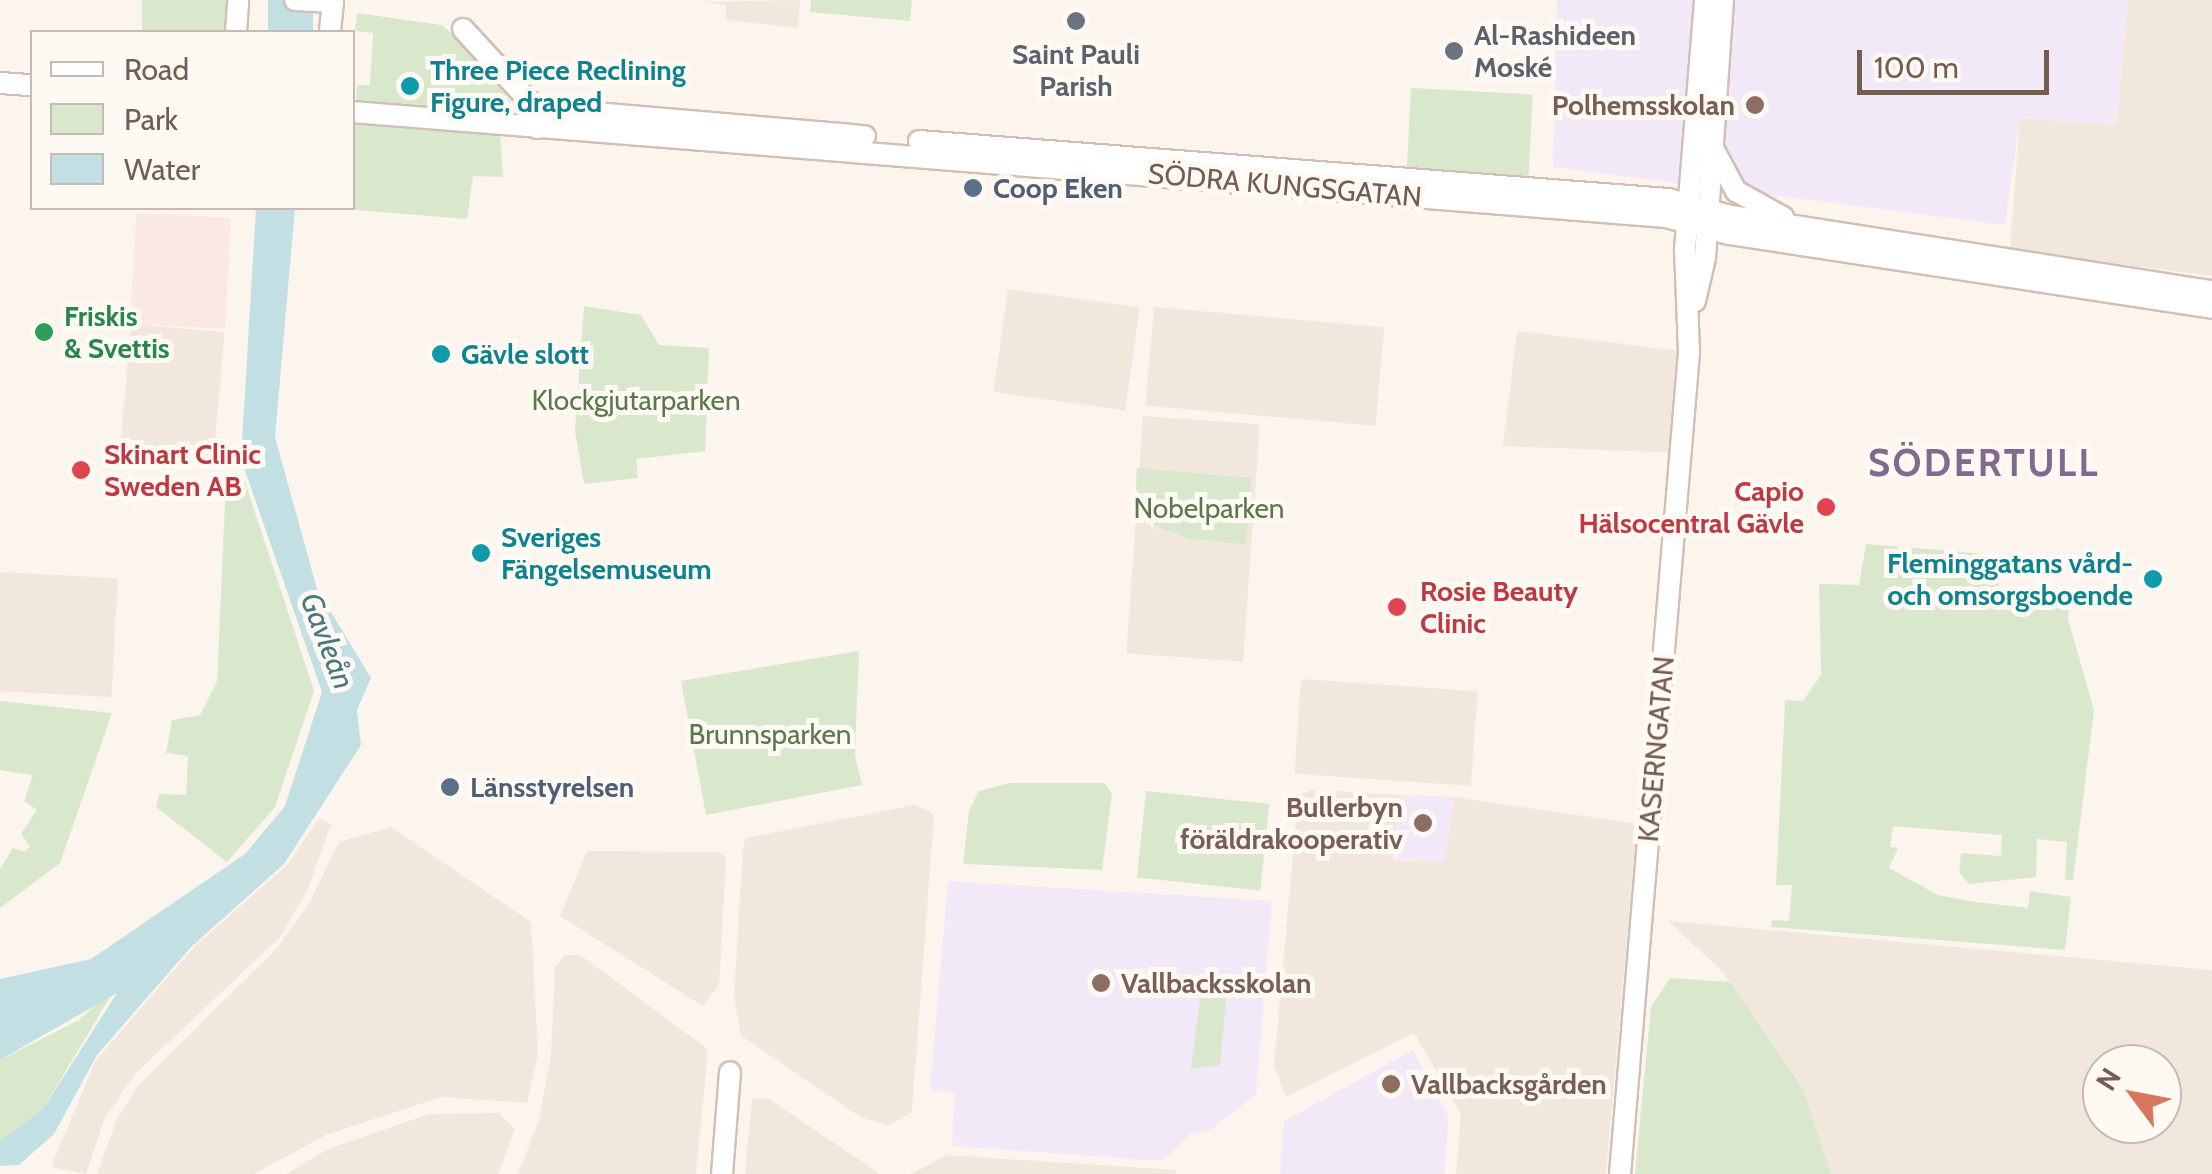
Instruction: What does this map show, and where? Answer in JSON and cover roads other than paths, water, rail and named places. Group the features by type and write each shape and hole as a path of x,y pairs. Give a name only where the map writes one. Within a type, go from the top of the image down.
{"street":[{"path":"236,30 238,0"},
{"path":"295,0 326,2 330,30"},
{"name":"KASERNGATAN","path":"1620,1174 1698,216 1705,0"},
{"name":"KASERNGATAN","path":"1698,216 1712,136 1723,0"},
{"path":"463,29 547,118"},
{"path":"0,83 30,86"},
{"name":"SÖDRA KUNGSGATAN","path":"355,112 547,118 1698,216 1827,231 2212,290"},
{"name":"SÖDRA KUNGSGATAN","path":"547,118 894,152 1698,216 2212,308"},
{"path":"1712,136 1718,165 1736,191 1765,209 1827,231"},
{"path":"722,1174 730,1072"}],"water":[{"path":"268,0 313,0 313,30 268,30"},
{"name":"Gavleån","path":"256,210 295,210 275,437 317,589 371,678 357,710 361,745 284,864 191,947 97,1055 54,1134 19,1165 0,1166 0,1141 43,1109 117,993 0,1060 0,979 91,959 245,854 285,806 322,692 241,459"}],"place":[{"name":"Saint Pauli Parish","path":"1076,21"},
{"name":"Al-Rashideen Moské","path":"1454,51"},
{"name":"Three Piece Reclining Figure, draped","path":"410,86"},
{"name":"Polhemsskolan","path":"1755,105"},
{"name":"Coop Eken","path":"973,188"},
{"name":"Friskis & Svettis","path":"44,332"},
{"name":"Gävle slott","path":"441,354"},
{"name":"Skinart Clinic Sweden AB","path":"81,470"},
{"name":"Capio Hälsocentral Gävle","path":"1826,507"},
{"name":"Sveriges Fängelsemuseum","path":"481,553"},
{"name":"Fleminggatans vård- och omsorgsboende","path":"2153,579"},
{"name":"Rosie Beauty Clinic","path":"1397,607"},
{"name":"Länsstyrelsen","path":"450,787"},
{"name":"Bullerbyn föräldrakooperativ","path":"1423,823"},
{"name":"Vallbacksskolan","path":"1101,983"},
{"name":"Vallbacksgården","path":"1391,1084"}],"district":[{"name":"SÖDERTULL","path":"1984,463"}],"park label":[{"name":"Klockgjutarparken","path":"636,400"},
{"name":"Nobelparken","path":"1209,508"},
{"name":"Brunnsparken","path":"770,734"}]}
